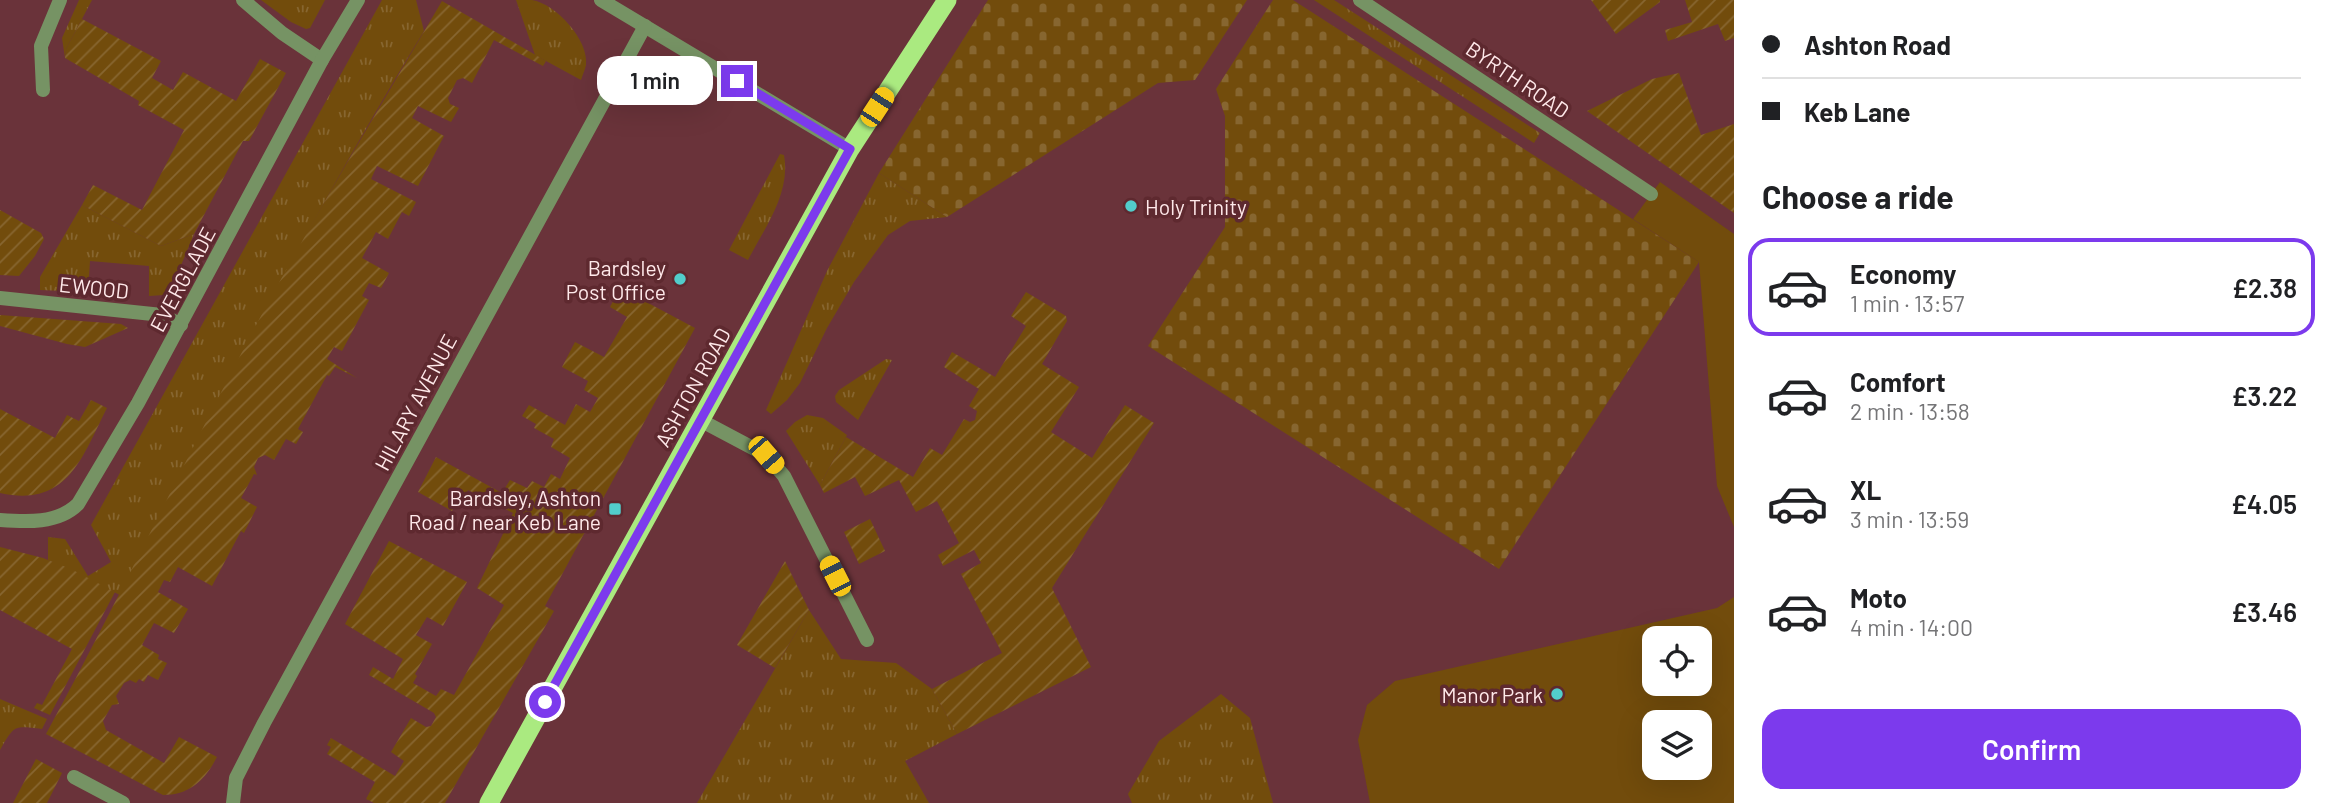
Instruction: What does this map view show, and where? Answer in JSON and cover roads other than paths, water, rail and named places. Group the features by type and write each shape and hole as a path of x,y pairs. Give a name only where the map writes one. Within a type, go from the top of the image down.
{"highway":[{"name":"ASHTON ROAD","path":"489,803 850,149 947,0"}],"street":[{"path":"43,90 41,46 60,0"},
{"path":"243,0 293,41 322,60"},
{"name":"EVERGLADE","path":"0,520 22,522 57,518 70,512 78,504 138,403 322,60 358,0"},
{"name":"BYRTH ROAD","path":"1360,0 1651,194"},
{"path":"604,1 850,149"},
{"name":"HILARY AVENUE","path":"233,803 236,778 264,723 645,26"},
{"name":"EWOOD","path":"0,298 163,315 181,325"},
{"path":"699,420 766,455 784,476 867,640"},
{"path":"74,777 123,803"}],"place":[{"name":"Holy Trinity","path":"1131,206"},
{"name":"Bardsley Post Office","path":"680,279"},
{"name":"Bardsley, Ashton Road / near Keb Lane","path":"615,509"},
{"name":"Manor Park","path":"1557,694"}]}
